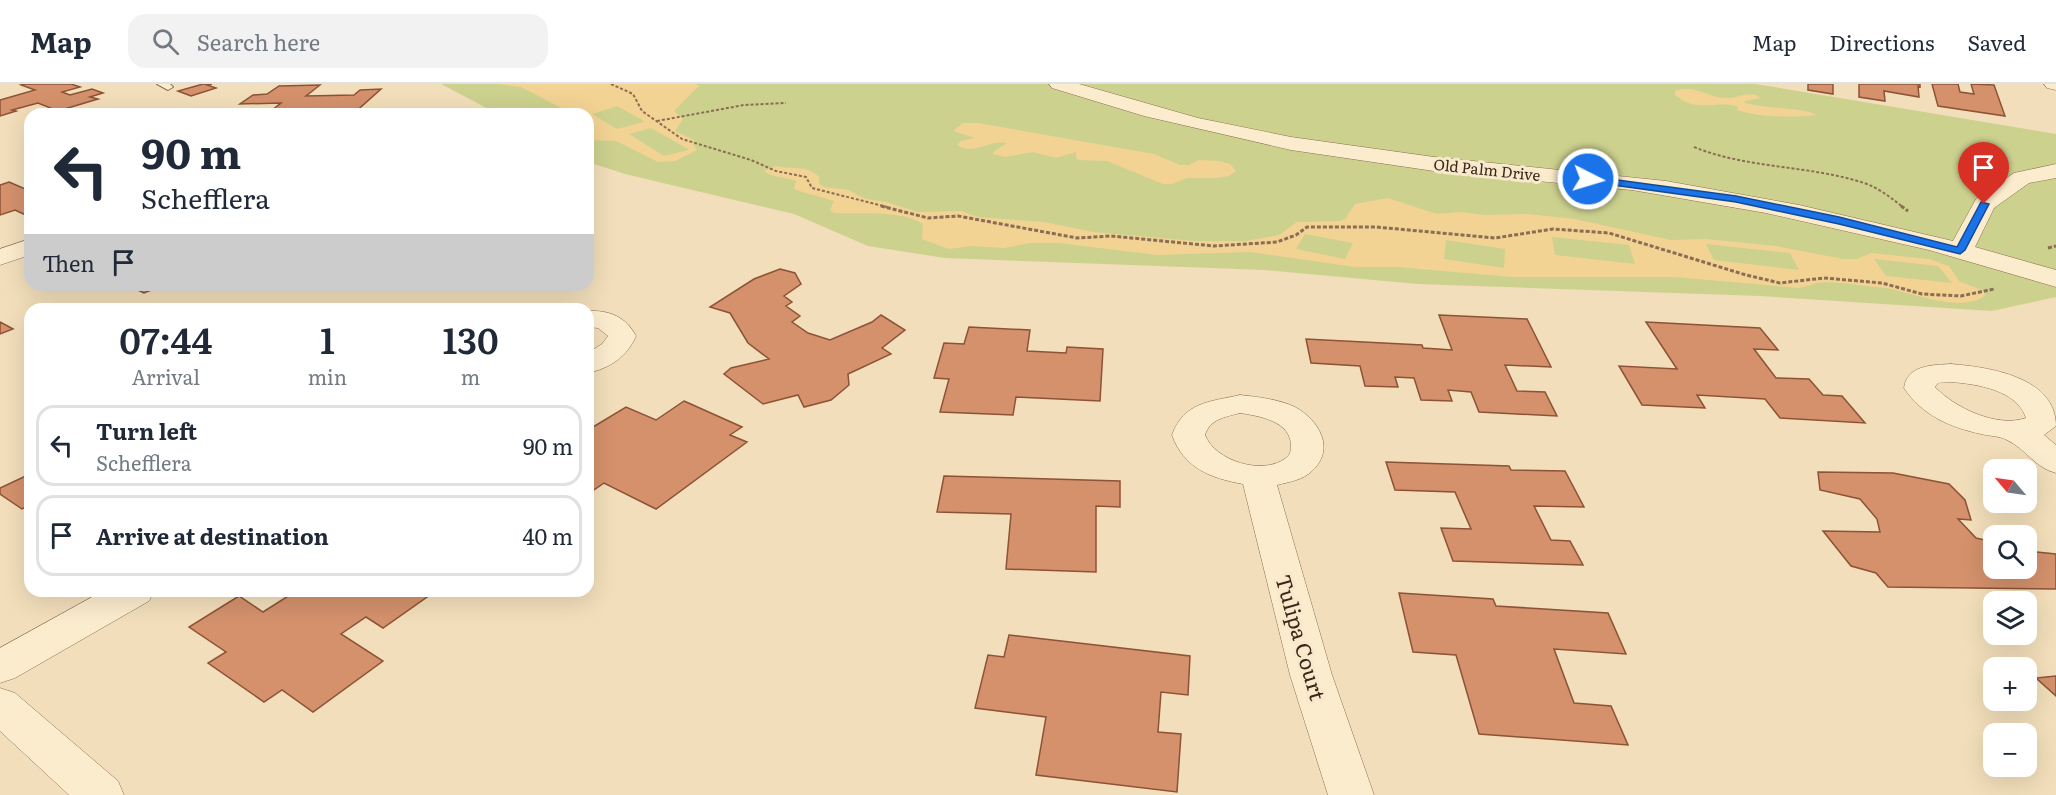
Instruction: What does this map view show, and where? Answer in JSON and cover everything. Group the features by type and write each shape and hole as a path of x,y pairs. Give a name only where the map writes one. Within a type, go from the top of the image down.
{"street":[{"name":"Old Palm Drive","path":"1059,84 1182,121 1261,138 1409,161 1631,183 1736,199 1839,220 1960,250 2056,279"},
{"path":"1960,250 1984,204 2022,178 2056,171"},
{"path":"0,257 24,249"},
{"path":"594,320 608,321 618,328 622,336 618,346 606,356 594,361"},
{"path":"2015,430 2056,463"},
{"name":"Tulipa Court","path":"1258,477 1311,675 1351,795"},
{"path":"0,667 124,597"},
{"path":"0,705 101,795"}],"path":[{"path":"611,84 633,94 642,111 682,139 750,160 776,171 806,177 812,188 870,205 928,218 958,216 1077,238 1111,236 1214,246 1277,242 1296,236 1307,227 1376,226 1495,238 1553,229 1609,233 1746,275 1780,283 1824,278 1882,283 1922,294 1961,296 1996,288 2012,279 2021,268"},
{"path":"657,122 744,105 786,103"},
{"path":"1694,147 1716,156 1782,165 1864,183 1880,190 1911,213"},
{"path":"2039,249 2056,246"}],"green space":[{"path":"441,84 1756,84 2056,134 2056,297 1992,311 1760,296 1418,284 1264,270 945,258 868,246 794,214 625,174 594,164 594,108 487,108"}],"sand":[{"path":"497,84 695,84 699,86 674,111 683,119 675,131 694,140 693,144 697,150 675,161 658,162 616,141 594,140 594,115 617,129 644,121 617,106 594,113 594,108 561,108 521,87","holes":["651,128 688,149 664,156 629,134"]},
{"path":"1683,89 1725,98 1752,94 1761,98 1745,101 1745,103 1804,111 1816,115 1787,117 1745,112 1730,105 1691,104 1675,95 1675,91"},
{"path":"963,123 978,123 1154,154 1180,165 1189,165 1199,160 1218,161 1230,164 1236,171 1229,176 1187,178 1172,184 1163,184 1107,161 1079,160 1076,158 1076,152 1056,158 1033,152 1005,157 993,154 993,152 1007,143 1000,142 969,149 957,145 961,141 975,138 954,130"},
{"path":"776,166 809,170 819,177 819,184 824,187 848,190 866,199 886,202 918,212 961,211 978,217 1044,222 1093,232 1194,241 1246,241 1279,235 1297,222 1340,221 1345,219 1355,204 1388,198 1437,214 1460,212 1485,215 1528,214 1574,219 1671,240 1705,239 1776,246 1843,259 1857,259 1871,253 1929,259 1949,266 1959,281 1984,291 1985,296 1960,303 1889,289 1823,282 1799,288 1674,277 1513,277 1397,267 1355,267 1250,252 1157,255 1059,243 1030,243 1004,248 971,246 949,249 922,239 923,224 915,220 893,215 834,213 830,210 834,201 796,190 794,188 796,181 764,171","holes":["1305,234 1353,243 1345,259 1296,249","1552,237 1629,245 1635,264 1555,255","1446,240 1505,249 1504,268 1444,259","1706,244 1790,253 1799,270 1714,260","1874,259 1938,266 1952,283 1886,276"]}],"building":[{"path":"71,84 80,87 62,92 70,95 92,89 103,93 90,97 98,99 68,108 50,108 38,103 0,116 0,100 35,90 21,85"},
{"path":"203,84 212,84 207,85 216,88 191,96 178,91"},
{"path":"1808,84 1833,84 1833,94 1808,90"},
{"path":"1859,84 1920,84 1920,87 1918,86 1919,97 1884,91 1885,101 1859,97"},
{"path":"1932,84 1958,84 1960,92 1974,94 1971,84 1994,85 2005,116 1938,106"},
{"path":"320,85 306,96 354,95 360,90 381,89 360,108 275,108 281,103 240,104 253,95 267,94 279,86"},
{"path":"9,182 24,188 24,214 15,210 0,215 0,185"},
{"path":"780,269 795,273 801,284 784,296 792,302 786,306 800,316 792,322 808,333 830,340 872,322 881,315 905,330 882,348 891,354 848,374 849,385 831,400 804,407 798,395 763,404 724,374 731,368 769,359 748,343 730,313 710,307 754,279"},
{"path":"1439,315 1527,319 1551,367 1505,365 1517,391 1545,392 1557,416 1479,412 1471,392 1448,390 1452,401 1421,400 1414,378 1395,377 1398,387 1365,386 1360,366 1311,363 1306,339 1422,345 1423,348 1452,350"},
{"path":"0,322 13,329 0,334"},
{"path":"1646,322 1760,328 1778,350 1754,349 1776,378 1809,379 1823,395 1842,396 1865,423 1780,418 1765,399 1697,395 1705,408 1642,405 1619,366 1677,369"},
{"path":"969,327 1030,330 1027,351 1066,353 1067,347 1103,349 1100,401 1016,397 1013,415 940,412 949,379 934,378 944,343 964,344"},
{"path":"684,401 742,427 730,435 747,442 656,509 604,483 594,490 594,426 626,407 656,420"},
{"path":"1386,462 1509,466 1511,470 1565,471 1584,507 1534,506 1551,540 1570,541 1583,565 1453,561 1441,528 1471,529 1455,492 1395,490"},
{"path":"1818,472 1893,473 1949,484 1965,500 1971,520 1958,519 1976,538 1983,540 1983,579 2037,579 2037,552 2056,554 2056,589 1888,587 1876,573 1851,566 1823,531 1880,532 1877,519 1860,499 1820,490"},
{"path":"944,476 1120,481 1120,507 1096,506 1096,572 1006,569 1011,514 937,512"},
{"path":"24,477 24,508 22,509 0,494 0,488"},
{"path":"1399,593 1493,599 1496,606 1608,613 1626,654 1554,649 1574,703 1611,706 1628,745 1479,734 1456,655 1413,652"},
{"path":"237,597 263,612 287,597 427,597 383,628 366,617 341,634 383,661 313,712 282,690 264,702 208,663 226,652 189,627"},
{"path":"1009,635 1190,656 1188,695 1161,692 1158,732 1181,734 1177,792 1036,775 1046,717 975,708 988,655 1004,657"},
{"path":"2056,676 2056,696 2037,679"}],"route":[{"path":"1588,179 1736,199 1839,220 1960,250 1984,204"}]}
